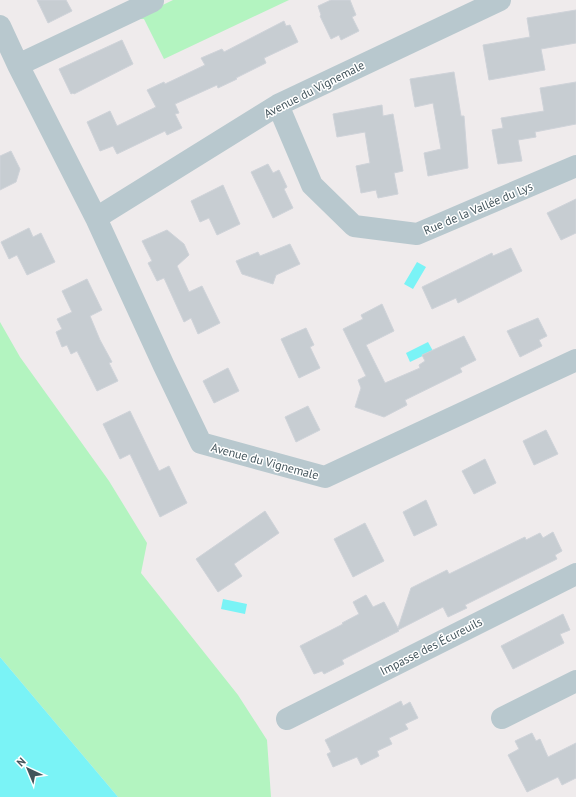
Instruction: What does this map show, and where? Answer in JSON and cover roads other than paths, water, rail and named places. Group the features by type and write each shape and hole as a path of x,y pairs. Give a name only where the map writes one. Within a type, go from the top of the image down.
{"street":[{"name":"Avenue du Vignemale","path":"96,218 278,105 500,0"},
{"path":"18,65 153,1"},
{"name":"Avenue du Vignemale","path":"0,26 18,65 96,218 201,443 325,477 576,360"},
{"name":"Rue de la Vallée du Lys","path":"278,105 312,185 354,226 417,234 576,166"},
{"name":"Impasse des Écureuils","path":"287,718 576,574"},
{"path":"502,718 576,681"}],"water":[{"path":"417,262 426,267 413,289 404,284"},
{"path":"428,342 433,351 410,362 406,353"},
{"path":"223,599 247,604 245,614 221,609"},
{"path":"0,657 118,797 0,797"}]}
